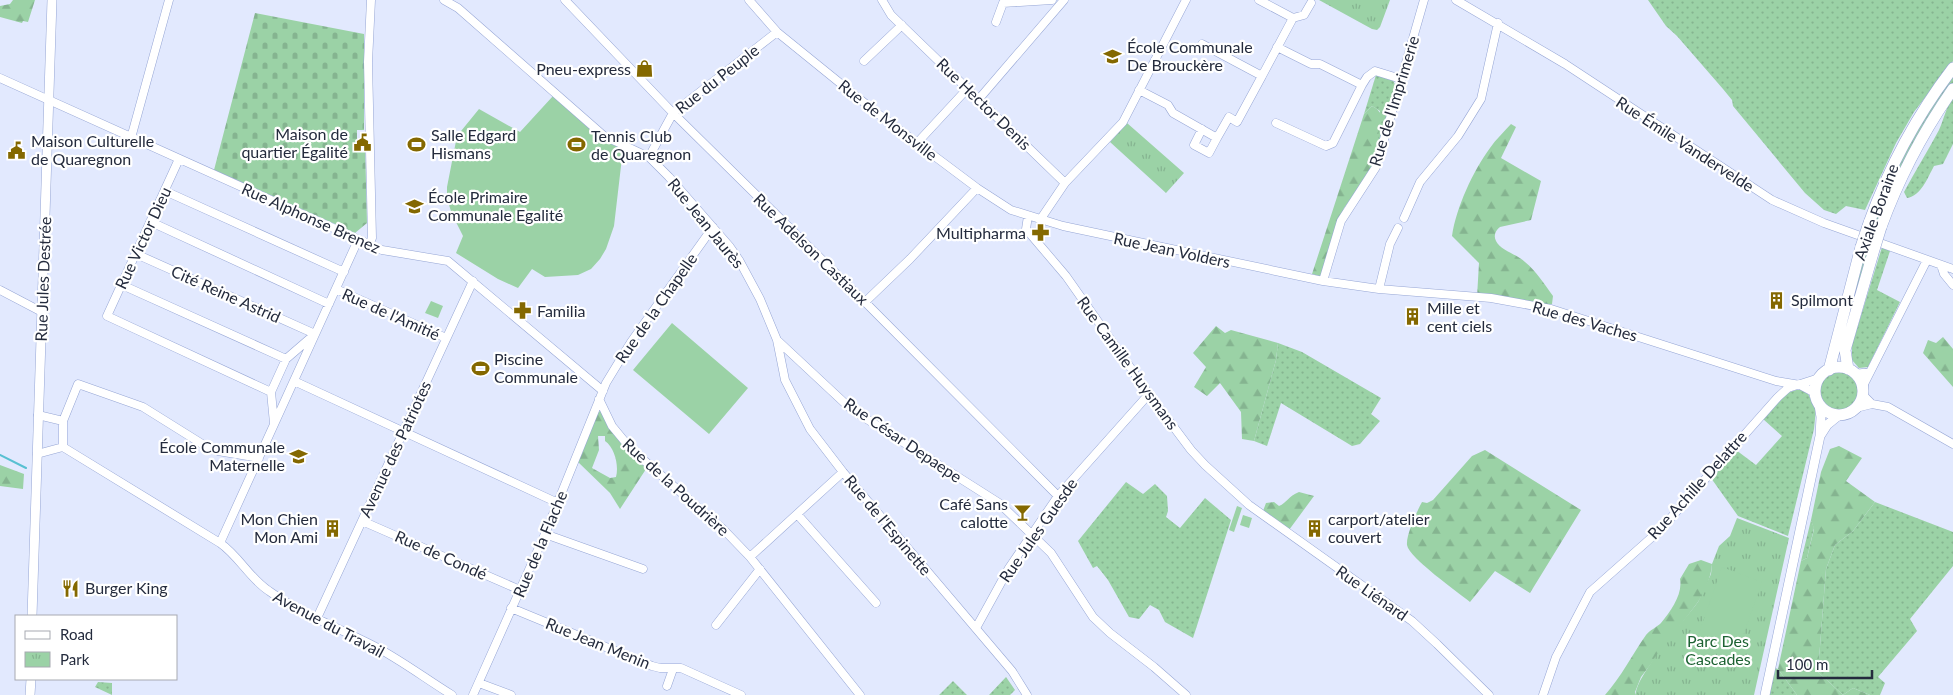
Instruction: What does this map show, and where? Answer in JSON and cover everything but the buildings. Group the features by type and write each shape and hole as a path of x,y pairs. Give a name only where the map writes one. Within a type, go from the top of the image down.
{"highway":[{"name":"Axiale Boraine","path":"1829,370 1869,223 1889,174 1925,106 1953,68"},
{"name":"Axiale Boraine","path":"1862,391 1852,372 1845,350 1873,253 1899,182 1924,134 1953,89"},
{"path":"1852,372 1839,367 1829,370 1819,378 1815,393 1819,405 1827,413 1838,416 1849,413 1856,408 1862,391"}],"main road":[{"name":"Rue Jules Destrée","path":"32,615 52,0"},
{"path":"1765,695 1820,436 1821,417 1819,405"},
{"path":"1820,436 1838,416"},
{"path":"30,695 31,680"}],"street":[{"path":"131,138 168,0"},
{"path":"369,245 372,238 368,49 371,0"},
{"name":"Rue Jean Jaurès","path":"444,0 458,8 604,136 649,157 669,177 730,247 760,298 777,340"},
{"name":"Rue Adelson Castiaux","path":"565,0 673,113 1058,496"},
{"name":"Rue de Monsville","path":"749,0 777,32 877,113 977,188 1007,208 1040,220"},
{"name":"Rue Hector Denis","path":"882,0 891,15 1065,183"},
{"path":"996,22 1003,1 1052,0"},
{"path":"978,100 1064,0"},
{"path":"1040,220 1065,183 1122,122 1186,0"},
{"path":"1259,0 1293,18 1304,15 1311,3"},
{"name":"Rue de l'Imprimerie","path":"1323,281 1341,221 1376,168 1424,0"},
{"name":"Rue Émile Vandervelde","path":"1456,0 1565,64 1772,200 1824,223 1888,244 1953,269"},
{"path":"1202,129 1194,145 1209,153 1229,117 1237,122 1293,18"},
{"path":"1404,218 1420,182 1458,136 1481,99 1498,23"},
{"path":"864,61 902,26"},
{"name":"Rue du Peuple","path":"649,157 673,113 777,32"},
{"path":"1202,44 1262,76"},
{"path":"1277,47 1311,64 1320,64 1362,85"},
{"path":"1276,124 1326,146 1330,145 1341,130 1367,77 1375,71 1400,79"},
{"name":"Rue Alphonse Brenez","path":"0,78 369,245 390,253 448,261 603,391"},
{"path":"917,143 968,88"},
{"path":"1139,90 1168,105 1173,113 1217,138"},
{"name":"Rue Victor Dieu","path":"179,159 107,316 271,392"},
{"path":"865,302 910,259 977,188"},
{"path":"164,191 344,272"},
{"name":"Rue Camille Huysmans","path":"1028,216 1026,229 1066,276 1149,394 1205,465 1245,502"},
{"name":"Rue Jean Volders","path":"1040,220 1306,278"},
{"name":"Cité Reine Astrid","path":"151,222 329,304"},
{"name":"Rue de la Chapelle","path":"603,391 632,342 713,227"},
{"path":"1379,289 1390,244 1398,228"},
{"path":"220,543 358,240"},
{"name":"Cité Reine Astrid","path":"136,254 315,334"},
{"path":"1872,404 1862,391 1927,260"},
{"path":"1941,265 1944,274 1953,285"},
{"name":"Rue des Vaches","path":"1306,278 1379,289 1491,298 1551,309 1776,380 1800,385 1815,393"},
{"name":"Avenue des Patriotes","path":"317,618 473,281"},
{"name":"Cité Reine Astrid","path":"122,284 286,358"},
{"name":"Rue de l'Amitié","path":"336,289 446,338"},
{"path":"0,290 42,312"},
{"path":"274,425 271,392 286,358 315,334"},
{"name":"Rue de l'Espinette","path":"777,340 785,380 802,416 819,442 976,628 1017,678 1027,695"},
{"name":"Rue César Depaepe","path":"777,340 851,409 991,497 1033,534 1051,553 1093,617 1110,634 1154,667 1186,695"},
{"path":"1852,372 1870,372"},
{"path":"1800,385 1819,378"},
{"path":"294,381 558,503"},
{"path":"37,454 63,446 62,421 78,384 143,407 207,447 218,451 259,458"},
{"name":"Rue Achille Delattre","path":"1543,695 1556,657 1590,592 1660,530 1778,397 1788,388 1800,385"},
{"name":"Rue de la Flache","path":"473,695 546,534 603,391"},
{"name":"Rue Jules Guesde","path":"976,628 1009,568 1058,496 1149,394"},
{"name":"Rue de la Poudrière","path":"599,399 612,426 631,449 724,530 750,557 860,695"},
{"path":"1856,408 1872,404 1893,409 1953,444"},
{"path":"38,415 62,421"},
{"name":"Avenue du Travail","path":"63,446 230,550 266,590 306,614 377,648 452,695"},
{"path":"750,557 843,472"},
{"name":"Rue Liénard","path":"1245,502 1412,621 1489,695"},
{"path":"797,514 876,603"},
{"name":"Rue de Condé","path":"362,521 520,590"},
{"path":"546,534 643,569"},
{"path":"716,625 760,569"},
{"name":"Rue Jean Menin","path":"512,608 652,666 673,669 681,668 741,695"},
{"path":"667,686 673,669"},
{"path":"479,683 511,695"}],"green space":[{"path":"13,0 35,0 28,22 23,21 22,23 0,17 0,6 10,4"},
{"path":"1319,0 1390,0 1380,27 1377,30"},
{"path":"1648,0 1953,0 1953,61 1914,112 1896,143 1865,210 1846,206 1836,214 1824,210 1805,193 1733,106 1732,100 1723,89 1666,26"},
{"path":"255,13 364,34 364,130 357,130 357,139 361,139 361,143 365,143 367,223 355,233 214,170"},
{"path":"1953,74 1953,84 1924,126 1848,332 1846,324 1866,246 1901,156"},
{"path":"1376,75 1393,80 1396,87 1376,155 1380,111 1372,106 1364,114"},
{"path":"553,96 602,140 623,149 614,226 606,249 591,269 578,275 545,277 532,269 518,288 498,279 456,253 463,236 447,199 447,187 457,136 479,109 520,132"},
{"path":"1953,97 1953,144 1943,164 1934,166 1920,190 1912,197 1907,198 1904,192 1939,130"},
{"path":"1372,106 1381,114 1376,155 1371,171 1344,208 1322,277 1312,274 1364,114"},
{"path":"1127,123 1184,173 1166,193 1110,142"},
{"path":"1511,124 1516,127 1501,158 1541,181 1531,220 1500,227 1496,231 1495,237 1498,244 1522,259 1529,266 1553,296 1552,304 1541,307 1477,297 1479,263 1452,236 1461,202 1472,179 1492,145"},
{"path":"1882,247 1890,251 1877,290 1900,302 1868,367 1859,368 1852,360 1852,345"},
{"path":"431,301 443,306 438,318 425,313"},
{"path":"672,323 748,388 709,434 633,370"},
{"path":"1216,326 1225,333 1231,330 1278,343 1276,360 1254,441 1242,439 1241,412 1220,383 1207,396 1194,387 1206,367 1193,353"},
{"path":"1943,337 1953,349 1953,387 1923,353 1928,340 1936,343"},
{"path":"1278,343 1302,352 1381,398 1371,414 1380,421 1360,444 1352,446 1281,403 1267,446 1254,441 1276,360"},
{"path":"1835,371 1843,371 1850,374 1856,380 1859,391 1856,402 1850,408 1843,411 1835,411 1828,408 1822,402 1819,395 1819,387 1822,380 1828,374"},
{"path":"1802,390 1808,394 1816,409 1814,429 1788,536 1738,516 1711,478 1736,450 1756,465 1782,436 1763,419 1787,393"},
{"path":"598,411 603,412 648,466 620,509 610,493 577,461","holes":["598,436 605,436 605,441 615,457 616,477 610,478 592,468 599,450"]},
{"path":"1839,446 1862,458 1846,481 1875,502 1853,531 1835,545 1826,569 1818,672 1843,695 1797,695 1778,669 1801,561 1807,558 1814,529 1811,520 1821,472 1830,449"},
{"path":"1485,450 1581,510 1530,593 1495,571 1470,602 1416,558 1410,551 1407,541 1412,523 1422,502 1427,503 1433,500 1472,456"},
{"path":"0,465 24,474 23,489 0,486"},
{"path":"1126,482 1143,494 1155,484 1167,496 1168,511 1166,517 1180,528 1205,498 1231,520 1193,638 1165,622 1159,610 1150,605 1139,619 1129,617 1108,580 1097,566 1093,568 1078,541"},
{"path":"1299,492 1314,496 1289,530 1263,511 1266,503 1274,502 1279,506 1292,495"},
{"path":"1875,502 1953,532 1953,566 1910,619 1917,631 1878,677 1885,683 1880,695 1870,695 1853,688 1843,695 1818,672 1826,569 1835,545 1853,531"},
{"path":"1237,506 1242,508 1234,532 1229,530"},
{"path":"1243,515 1252,518 1249,528 1240,525"},
{"name":"Parc Des Cascades","path":"1737,518 1789,538 1754,695 1636,695 1643,676 1652,662 1698,602 1711,574 1712,564 1719,546 1730,536"},
{"path":"1811,520 1814,528 1807,558 1801,561"},
{"path":"1701,560 1712,564 1705,588 1698,602 1641,677 1635,692 1636,695 1605,695 1646,635 1661,623 1672,608 1680,591 1680,579 1689,564"},
{"path":"1722,567 1762,582 1737,653 1697,639"},
{"path":"1775,668 1778,669 1797,695 1769,695"},
{"path":"1006,677 1015,690 1010,695 989,695"},
{"path":"953,681 967,695 939,695"},
{"path":"98,682 112,683 112,695 95,687"},
{"path":"1853,688 1870,695 1843,695"}],"waterway":[{"path":"0,455 26,468"}],"place":[{"name":"École Communale De Brouckère","path":"1113,56"},
{"name":"Pneu-express","path":"645,69"},
{"name":"Maison de quartier Égalité","path":"362,143"},
{"name":"Salle Edgard Hismans","path":"417,144"},
{"name":"Tennis Club de Quaregnon","path":"577,145"},
{"name":"Maison Culturelle de Quaregnon","path":"17,150"},
{"name":"École Primaire Communale Egalité","path":"414,206"},
{"name":"Multipharma","path":"1040,233"},
{"name":"Spilmont","path":"1777,300"},
{"name":"Familia","path":"523,311"},
{"name":"Mille et cent ciels","path":"1413,317"},
{"name":"Piscine Communale","path":"480,368"},
{"name":"École Communale Maternelle","path":"299,456"},
{"name":"Café Sans calotte","path":"1022,513"},
{"name":"Mon Chien Mon Ami","path":"332,528"},
{"name":"carport/atelier couvert","path":"1314,528"},
{"name":"Burger King","path":"71,588"}]}
